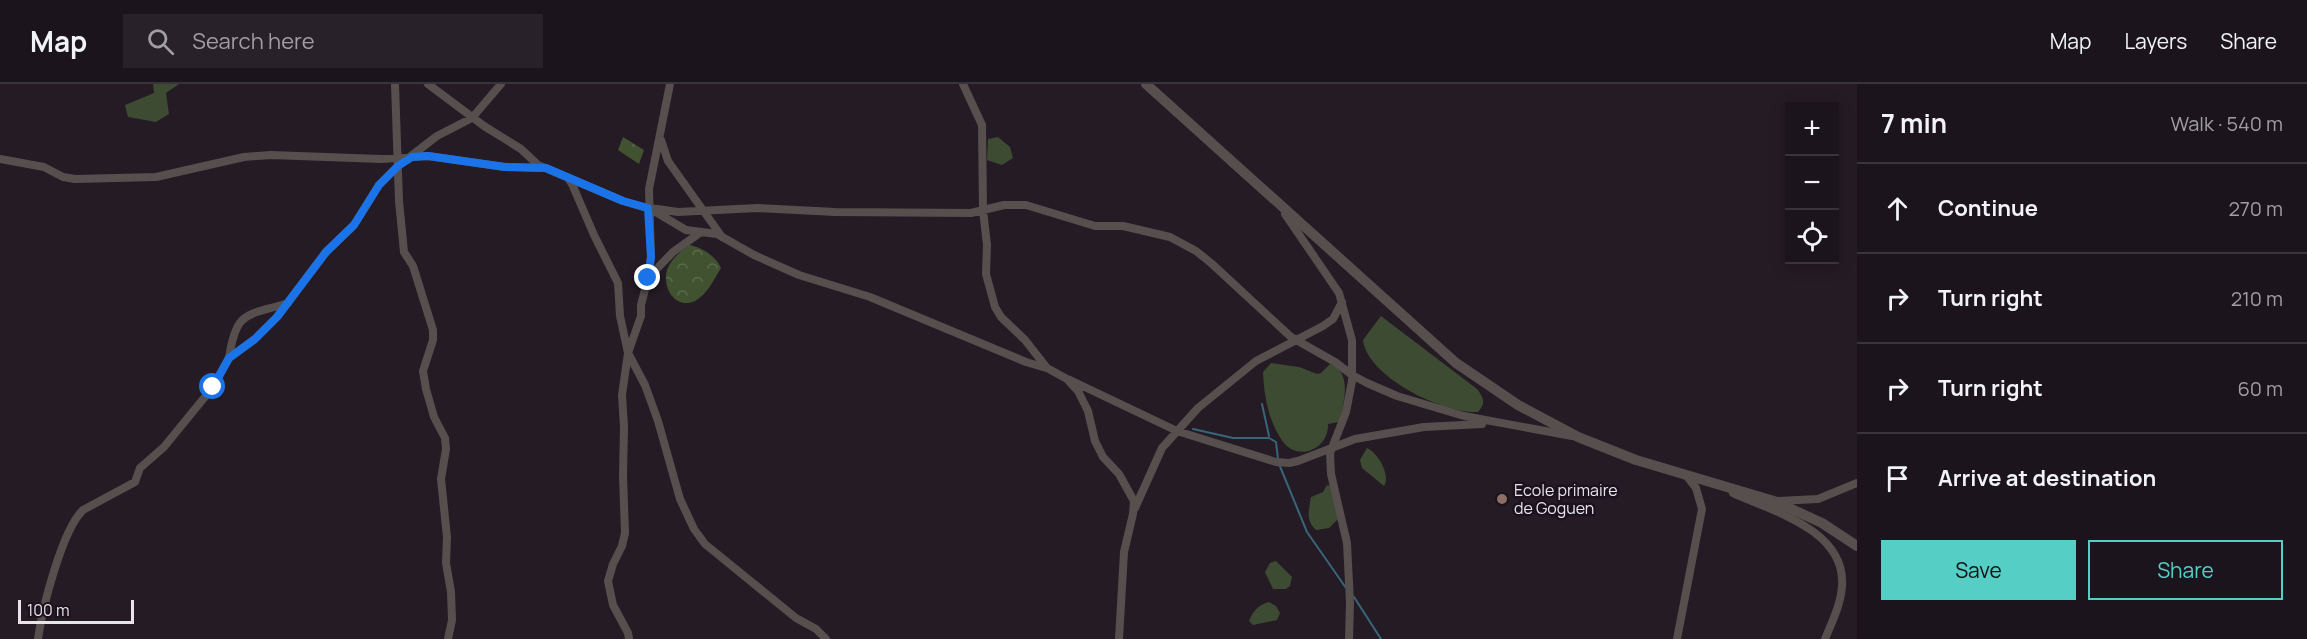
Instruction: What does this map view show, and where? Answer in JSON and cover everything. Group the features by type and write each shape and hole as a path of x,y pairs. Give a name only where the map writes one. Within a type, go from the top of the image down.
{"street":[{"path":"395,84 404,252 413,266 433,330 433,340 423,372 434,417 445,438 446,449 441,479 447,537 446,563 451,592 452,620 448,639"},
{"path":"428,84 472,118 511,142 532,161 623,201 648,208 678,212 757,208 835,212 971,213 1004,205 1026,205 1095,226 1123,226 1170,237 1211,262 1267,317 1296,340 1335,362 1352,375 1407,399 1464,416 1578,437"},
{"path":"412,157 437,136 472,118 501,84"},
{"path":"628,639 628,633 613,605 608,581 625,534 622,395 628,353 641,316 641,305 648,278 651,257 649,189 670,84"},
{"path":"963,84 982,125 987,244 986,274 995,307 1001,317 1025,340 1047,368"},
{"path":"1146,84 1456,363 1518,405 1578,437 1636,460 1774,501 1822,524 1857,546"},
{"path":"660,136 668,161 723,237"},
{"path":"0,159 44,167 69,178 127,179 167,176 218,162 271,155 398,162 412,157 428,156 505,167 546,168"},
{"path":"229,358 255,339 289,303 326,252 354,225 379,185 398,162"},
{"path":"568,177 618,284 620,316 628,353 645,385 658,421 680,499 694,529 705,544 796,618 826,639"},
{"path":"1278,203 1328,275 1342,302 1352,340 1352,375 1346,412 1331,448 1331,474 1347,543 1349,639"},
{"path":"648,208 678,226 723,237 754,255 799,275 870,297 1026,362 1047,368 1178,431 1276,462 1298,461 1355,439 1424,427 1503,424"},
{"path":"648,278 673,252 701,232"},
{"path":"1133,514 1162,448 1198,408 1256,361 1333,319 1342,302"},
{"path":"38,639 58,562 76,517 83,510 135,482 140,468 164,447 213,387 229,358 235,329 246,317 256,310 289,303"},
{"path":"1067,378 1078,391 1088,411 1095,441 1102,457 1119,474 1134,501 1124,552 1119,639"},
{"path":"1677,639 1702,509 1696,488 1686,475"},
{"path":"1714,483 1809,527 1820,535"},
{"path":"1774,501 1818,499 1857,483"},
{"path":"1807,516 1841,571 1842,585 1837,610 1826,639"}],"green space":[{"path":"153,84 179,84 166,93 169,114 156,122 128,117 125,105 154,93"},
{"path":"623,137 644,150 639,164 618,150"},
{"path":"998,137 1010,147 1013,158 1002,165 987,160 988,139"},
{"path":"689,245 708,253 721,268 703,295 688,303 676,300 668,290 666,277 671,262"},
{"path":"1381,316 1477,389 1483,401 1478,412 1446,407 1428,400 1392,380 1378,367 1368,354 1363,340"},
{"path":"1271,363 1299,367 1317,374 1330,364 1341,373 1345,387 1341,417 1338,422 1328,424 1327,433 1318,446 1303,452 1287,446 1281,439 1270,415 1266,398 1263,372"},
{"path":"1367,448 1375,454 1385,470 1384,486 1362,468 1360,460"},
{"path":"1327,485 1330,486 1338,519 1329,528 1316,530 1309,519 1311,497 1323,492"},
{"path":"1276,561 1292,577 1290,586 1286,589 1273,589 1265,572 1270,563"},
{"path":"1269,602 1276,606 1280,613 1277,620 1253,625 1249,621 1254,611"}],"waterway":[{"path":"1262,404 1269,436"},
{"path":"1193,429 1233,438 1269,438 1276,442 1278,459"},
{"path":"1279,464 1307,532 1346,588"},
{"path":"1354,597 1381,639"}],"place":[{"name":"Ecole primaire de Goguen","path":"1502,499"}],"route":[{"path":"213,387 229,358 255,339 277,317 326,252 354,225 379,185 398,166 412,157 428,156 464,163 505,167 546,168 623,201 648,208 651,257 648,278"}]}
